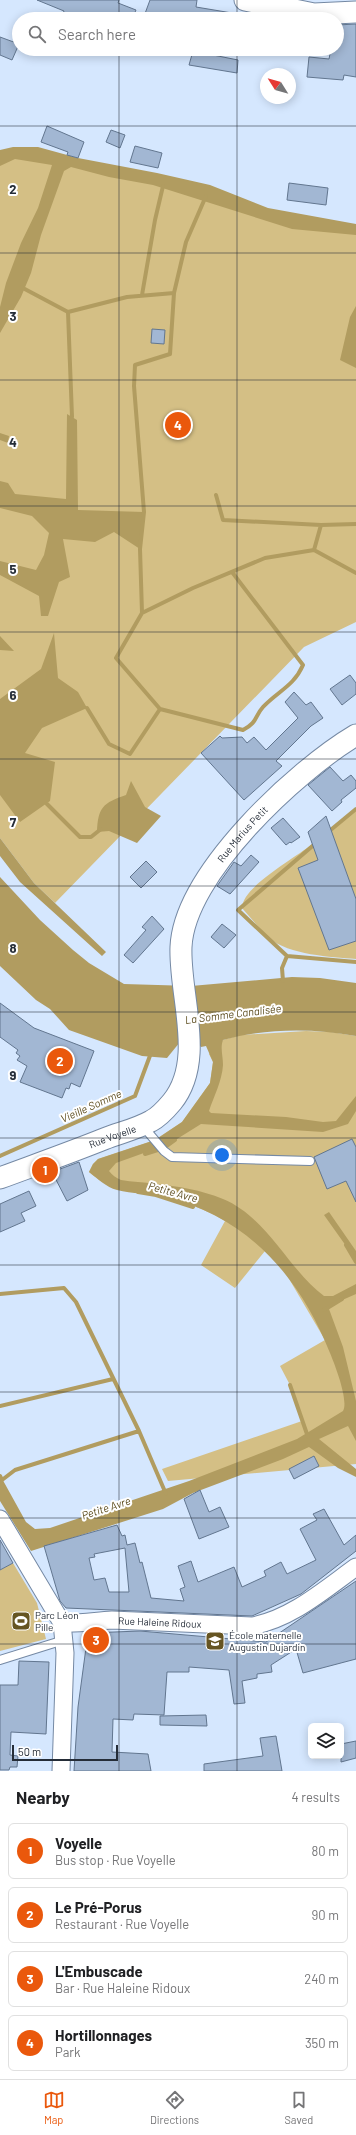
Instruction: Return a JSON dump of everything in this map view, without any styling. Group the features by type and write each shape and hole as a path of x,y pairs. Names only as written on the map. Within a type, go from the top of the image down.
{"street":[{"path":"245,0 304,12"},
{"path":"344,13 356,12"},
{"name":"Rue Marius Petit","path":"190,1057 181,946 188,918 196,900 220,859 251,822 318,761 356,736"},
{"name":"Rue Voyelle","path":"0,1178 147,1130 152,1120 172,1102 184,1084 190,1057"},
{"path":"0,1519 44,1593 63,1632 65,1689 61,1771"},
{"name":"Rue Haleine Ridoux","path":"63,1632 76,1624 90,1621 252,1626 267,1624 297,1608 356,1567"}],"lane":[{"path":"147,1130 164,1151 172,1157 310,1161"},
{"path":"0,1660 63,1632"}],"shaded area":[{"path":"0,153 199,186 274,218 356,228 356,622 304,647 55,903 34,883 0,838"},
{"path":"356,808 356,959 299,952 277,944 269,938 242,908 244,900 260,882 311,845"},
{"path":"306,1031 331,1032 356,1036 356,1464 168,1481 162,1469 302,1421 290,1385 280,1366 325,1340 285,1272 265,1251 235,1288 201,1265 225,1221 187,1203 108,1185 89,1172 93,1164 98,1159 155,1140 182,1122 210,1083 213,1062 209,1054 223,1040 240,1035"},
{"name":"Parc Léon Pille","path":"13,1563 37,1603 46,1639 0,1651 0,1570"}],"water":[{"path":"13,147 38,147 78,158 210,185 268,208 356,224 356,235 292,229 153,185 109,177 71,167 64,171 41,235 31,273 21,297 0,333 0,307 6,283 21,243 38,208 52,165 15,159 0,166 0,150"},
{"path":"356,306 356,368 340,360 350,317"},
{"path":"67,414 77,420 78,510 144,512 140,549 114,532 95,542 63,539 70,577 59,582 48,616 41,616 39,596 0,575 0,561 36,570 44,555 49,533 32,516 0,508 0,481 8,483 15,494 66,499"},
{"path":"0,433 9,436 8,443 0,440"},
{"path":"54,633 58,678 78,692 87,708 42,728 25,753 55,762 50,801 20,822 0,795 0,699 41,669"},
{"path":"0,636 14,651 0,650"},
{"path":"131,781 145,807 161,816 137,843 109,831 97,832 99,817 103,807 126,795"},
{"path":"0,838 34,883 106,952 102,956 20,882 0,856"},
{"name":"La Somme Canalisée","path":"0,877 40,920 73,950 89,963 124,984 191,986 292,977 320,978 356,983 356,1036 340,1033 290,1030 256,1033 223,1040 222,1071 209,1111 211,1113 286,1117 323,1122 336,1121 356,1096 356,1111 348,1124 323,1132 201,1124 169,1144 116,1163 109,1171 121,1180 172,1186 198,1191 223,1199 238,1207 265,1230 299,1272 324,1296 333,1296 356,1284 356,1294 331,1305 329,1309 343,1347 356,1401 356,1441 348,1426 319,1439 356,1469 356,1477 338,1468 309,1447 283,1459 193,1493 163,1509 31,1551 0,1501 0,1475 26,1522 35,1529 50,1528 189,1481 297,1439 343,1411 344,1399 338,1374 330,1353 303,1299 286,1275 267,1254 246,1235 221,1219 195,1206 165,1197 113,1189 89,1172 93,1164 98,1159 155,1140 182,1122 210,1083 213,1062 206,1046 201,1047 196,1041 180,1042 167,1058 142,1056 69,1030 50,1009 36,1000 0,966"},
{"path":"329,1212 356,1251 356,1260 324,1215"}],"building":[{"path":"37,0 119,0 118,3 136,10 135,12 64,11"},
{"path":"150,0 197,0 196,7 226,12 146,12"},
{"path":"356,24 356,77 344,75 343,80 307,77 309,57 329,59 330,56 344,56 344,25"},
{"path":"0,37 12,41 12,56 14,56 12,60 0,55"},
{"path":"192,56 218,56 238,60 237,73 189,65"},
{"path":"47,126 84,142 78,158 67,155 68,152 41,142"},
{"path":"111,130 125,135 120,148 106,142"},
{"path":"135,146 162,153 158,168 130,162"},
{"path":"289,183 328,188 326,205 287,200"},
{"path":"152,329 165,330 164,344 151,343"},
{"path":"350,675 356,683 356,694 342,705 330,689"},
{"path":"294,692 306,705 311,702 323,718 311,726 276,761 282,766 244,800 201,753 220,736 222,738 242,737 247,743 254,737 266,750 298,718 285,702"},
{"path":"330,767 343,781 351,775 356,781 356,788 341,800 342,802 332,811 308,785"},
{"path":"326,816 356,899 356,941 329,950 298,868 318,860 308,832"},
{"path":"283,818 300,837 286,845 271,828"},
{"path":"251,855 259,862 230,894 217,886 234,862 241,866"},
{"path":"146,861 157,872 141,888 130,877"},
{"path":"152,916 164,929 133,963 124,955 146,930 142,927"},
{"path":"222,924 236,935 224,948 211,937"},
{"path":"0,1003 34,1028 94,1051 80,1087 71,1083 69,1089 66,1088 62,1098 20,1082 27,1066 17,1060 20,1056 16,1053 18,1050 0,1037"},
{"path":"352,1139 356,1147 356,1202 346,1181 327,1189 314,1157"},
{"path":"79,1162 88,1190 67,1201 52,1172"},
{"path":"29,1191 36,1206 21,1213 25,1221 0,1232 0,1204"},
{"path":"314,1456 319,1466 294,1479 289,1469"},
{"path":"200,1490 209,1512 220,1507 229,1527 199,1539 184,1499"},
{"path":"324,1509 344,1545 356,1535 356,1551 301,1594 252,1616 66,1608 60,1601 44,1546 117,1525 122,1536 125,1535 127,1545 135,1543 140,1563 142,1562 151,1598 184,1601 180,1589 185,1587 178,1566 191,1561 198,1582 234,1567 242,1587 266,1576 264,1571 281,1562 287,1574 316,1560 300,1529 317,1520 313,1514","holes":["125,1548 129,1592 109,1592 105,1578 94,1580 89,1558 95,1557 94,1554"]},
{"path":"0,1540 13,1563 0,1570"},
{"path":"356,1581 356,1659 303,1673 296,1649 271,1665 272,1672 257,1674 257,1678 242,1681 245,1703 234,1704 229,1670 189,1667 189,1672 167,1672 164,1715 134,1714 133,1720 113,1719 112,1752 148,1754 151,1771 74,1771 78,1707 88,1633 140,1631 266,1642"},
{"path":"19,1661 49,1662 46,1734 11,1732 10,1755 18,1756 17,1767 10,1767 9,1770 0,1770 0,1685 18,1685"},
{"path":"206,1715 207,1726 160,1725 160,1716"},
{"path":"276,1736 282,1771 204,1771 204,1764 263,1756 260,1738"},
{"path":"356,1741 356,1758 341,1762 341,1759 344,1759 344,1743"}],"waterway":[{"path":"142,295 155,220 163,186"},
{"path":"142,613 140,549 144,512 134,386 135,365 170,354 174,293 186,242 206,196"},
{"path":"21,287 68,312 127,297 174,293"},
{"path":"68,312 72,417"},
{"path":"216,495 223,520 321,525"},
{"path":"160,709 116,658 142,613 193,588 265,558 314,550 321,525 356,524"},
{"path":"314,550 356,573"},
{"path":"87,708 109,744 130,754 160,709 243,730 254,722 263,707 295,678 303,665 232,572"},
{"path":"47,804 80,837 91,837 101,829"},
{"path":"327,833 356,809"},
{"path":"283,981 282,968 287,956 238,910 316,843"},
{"path":"287,956 356,962"},
{"name":"Vieille Somme","path":"0,1156 135,1096 151,1053"},
{"name":"Petite Avre","path":"145,1154 164,1148 175,1140"},
{"name":"Petite Avre","path":"138,1192 156,1195 193,1207"},
{"path":"346,1245 356,1262"},
{"path":"0,1294 64,1288 76,1302 139,1431 166,1494"},
{"path":"324,1310 342,1299"},
{"path":"0,1406 113,1379"},
{"path":"290,1385 308,1437"},
{"path":"0,1476 2,1480 15,1470 139,1431"}],"place":[{"name":"Hortillonnages","path":"178,425"},
{"name":"Le Pré-Porus","path":"60,1061"},
{"name":"Voyelle","path":"45,1170"},
{"name":"Parc Léon Pille","path":"21,1621"},
{"name":"L'Embuscade","path":"96,1640"},
{"name":"École maternelle Augustin Dujardin","path":"215,1641"}]}
